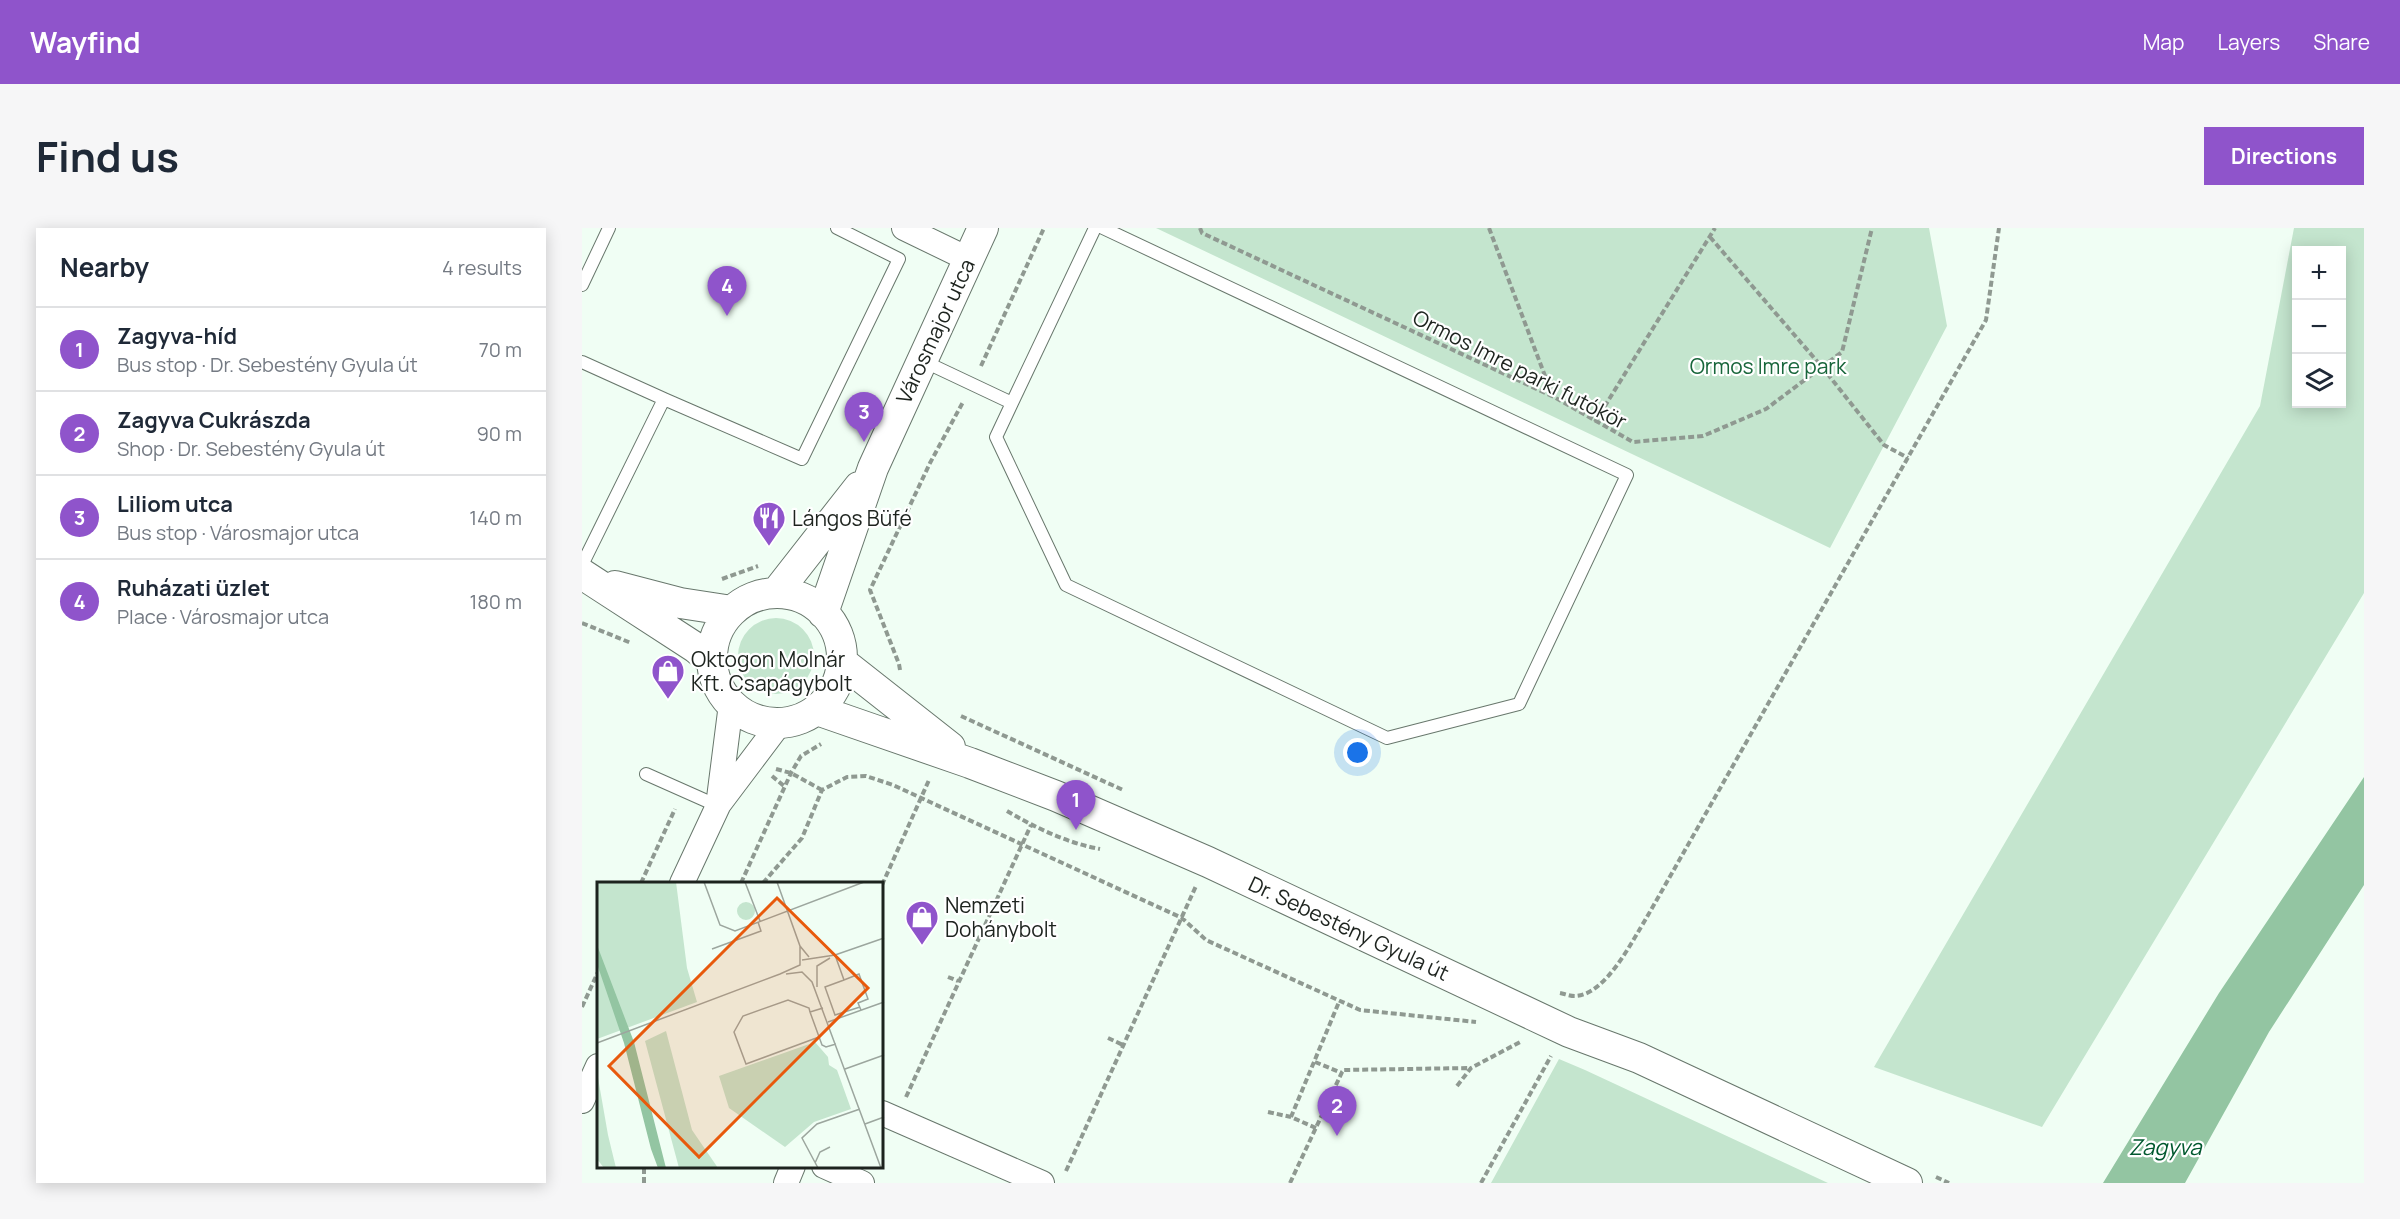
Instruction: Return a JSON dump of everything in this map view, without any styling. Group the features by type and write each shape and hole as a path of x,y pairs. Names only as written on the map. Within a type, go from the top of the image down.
{"street":[{"path":"904,228 968,259"},
{"name":"Városmajor utca","path":"873,468 983,228"},
{"path":"776,593 873,468"},
{"path":"824,613 873,468"},
{"path":"585,573 680,603 732,611"},
{"path":"585,573 712,661"},
{"path":"776,593 801,599 824,613 838,636 842,662 834,689 817,710 799,719 780,723 754,719 731,704 721,691 712,661 714,642 720,626 732,611 752,598 776,593"},
{"path":"842,662 970,763"},
{"path":"718,806 731,704"},
{"name":"Dr. Sebestény Gyula út","path":"817,710 970,763 1056,796 1208,862 1569,1032 1639,1059 1906,1183"},
{"path":"682,882 718,806 780,723"},
{"path":"582,1058 597,1064"},
{"path":"582,1101 597,1066"},
{"path":"889,1116 1004,1176 1042,1183"},
{"path":"786,1183 793,1168"},
{"path":"826,1168 862,1183"}],"lane":[{"path":"582,285 609,228"},
{"path":"582,363 802,459 899,259 837,228"},
{"path":"1095,228 996,437 1066,585 1387,738 1519,704 1627,475 1103,228"},
{"path":"922,360 1012,403"},
{"path":"585,573 664,399"},
{"path":"646,774 718,806"}],"path":[{"path":"900,672 899,663 870,590 930,463 973,384 1044,228"},
{"name":"Ormos Imre parki futókör","path":"1200,228 1203,233 1554,397 1633,442 1702,436 1766,409 1842,352 1872,228"},
{"path":"1489,228 1554,397"},
{"path":"1595,422 1715,228"},
{"path":"1550,988 1574,996 1588,993 1610,975 1647,917 1986,320 1999,228"},
{"path":"1710,237 1822,367 1884,446 1908,458"},
{"path":"715,581 769,562"},
{"path":"582,623 639,646"},
{"path":"958,714 1132,794"},
{"path":"741,882 801,756 819,744 828,743"},
{"path":"753,761 791,773 822,790"},
{"path":"764,882 802,837 822,790 847,777 866,776 893,785 1182,918 1206,940 1339,1002 1360,1010 1479,1022"},
{"path":"883,882 930,779"},
{"path":"889,1116 958,981 1031,825"},
{"path":"1065,1172 1197,885"},
{"path":"582,1007 597,974"},
{"path":"948,977 958,981"},
{"path":"1560,993 1567,1000"},
{"path":"1291,1117 1339,1002"},
{"path":"1457,1086 1471,1068 1527,1038 1518,1035"},
{"path":"1108,1038 1124,1045"},
{"path":"1481,1183 1553,1053"},
{"path":"1315,1062 1342,1073"},
{"path":"1290,1183 1343,1070 1471,1068"},
{"path":"1268,1112 1291,1117 1316,1128"}],"green space":[{"name":"Ormos Imre park","path":"1156,228 1929,228 1947,326 1830,548"},
{"path":"2294,228 2364,228 2364,593 2042,1127 1874,1067 2260,406"},
{"path":"769,618 783,618 797,624 808,635 814,649 811,671 803,683 783,694 769,694 755,688 744,677 738,663 738,649 744,635 755,624"},
{"path":"1559,1059 1585,1070 1828,1183 1491,1183"}],"water":[{"name":"Zagyva","path":"2364,777 2364,885 2269,1032 2185,1183 2103,1183 2219,993"}],"place":[{"name":"Ruházati üzlet","path":"727,316"},
{"name":"Liliom utca","path":"864,442"},
{"name":"Lángos Büfé","path":"769,547"},
{"name":"Oktogon Molnár Kft. Csapágybolt","path":"668,700"},
{"name":"Zagyva-híd","path":"1076,830"},
{"name":"Nemzeti Dohánybolt","path":"922,946"},
{"name":"Zagyva Cukrászda","path":"1337,1136"}]}
